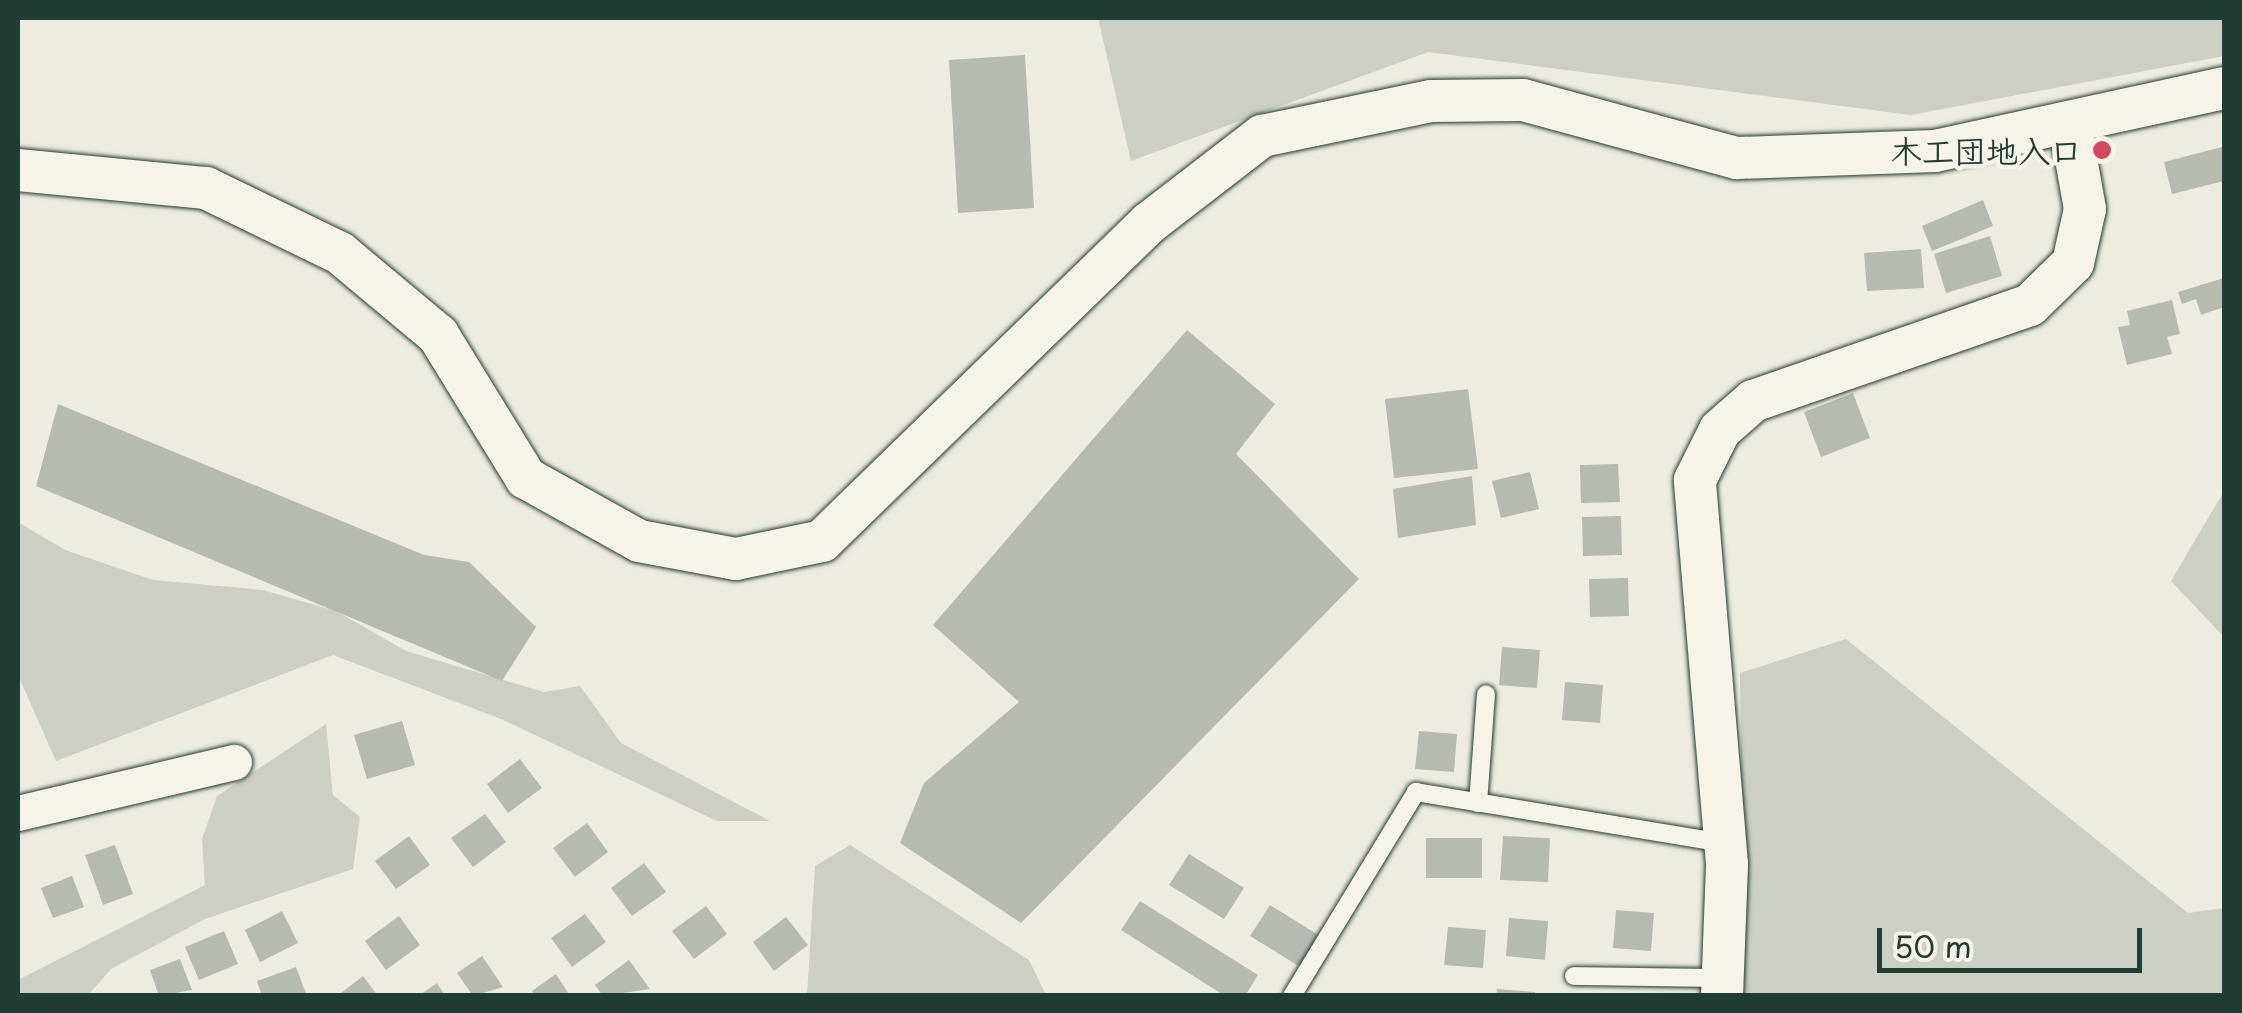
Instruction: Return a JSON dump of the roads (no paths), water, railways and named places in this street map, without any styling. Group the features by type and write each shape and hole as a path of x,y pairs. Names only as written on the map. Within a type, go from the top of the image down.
{"street":[{"path":"18,170 206,188 340,253 438,335 526,478 638,541 736,559 822,541 1149,223 1262,136 1468,100 1523,100 1737,158 1935,150 2070,125 2224,88"},
{"path":"1722,987 1725,843 1695,480 1720,430 1753,401 2030,305 2073,263 2085,208 2070,125"},
{"path":"18,813 234,762"}],"lane":[{"path":"1478,803 1486,694"},
{"path":"1292,996 1416,792 1725,843"},
{"path":"1574,976 1722,987"}],"place":[{"name":"木工団地入口","path":"2102,150"}]}
